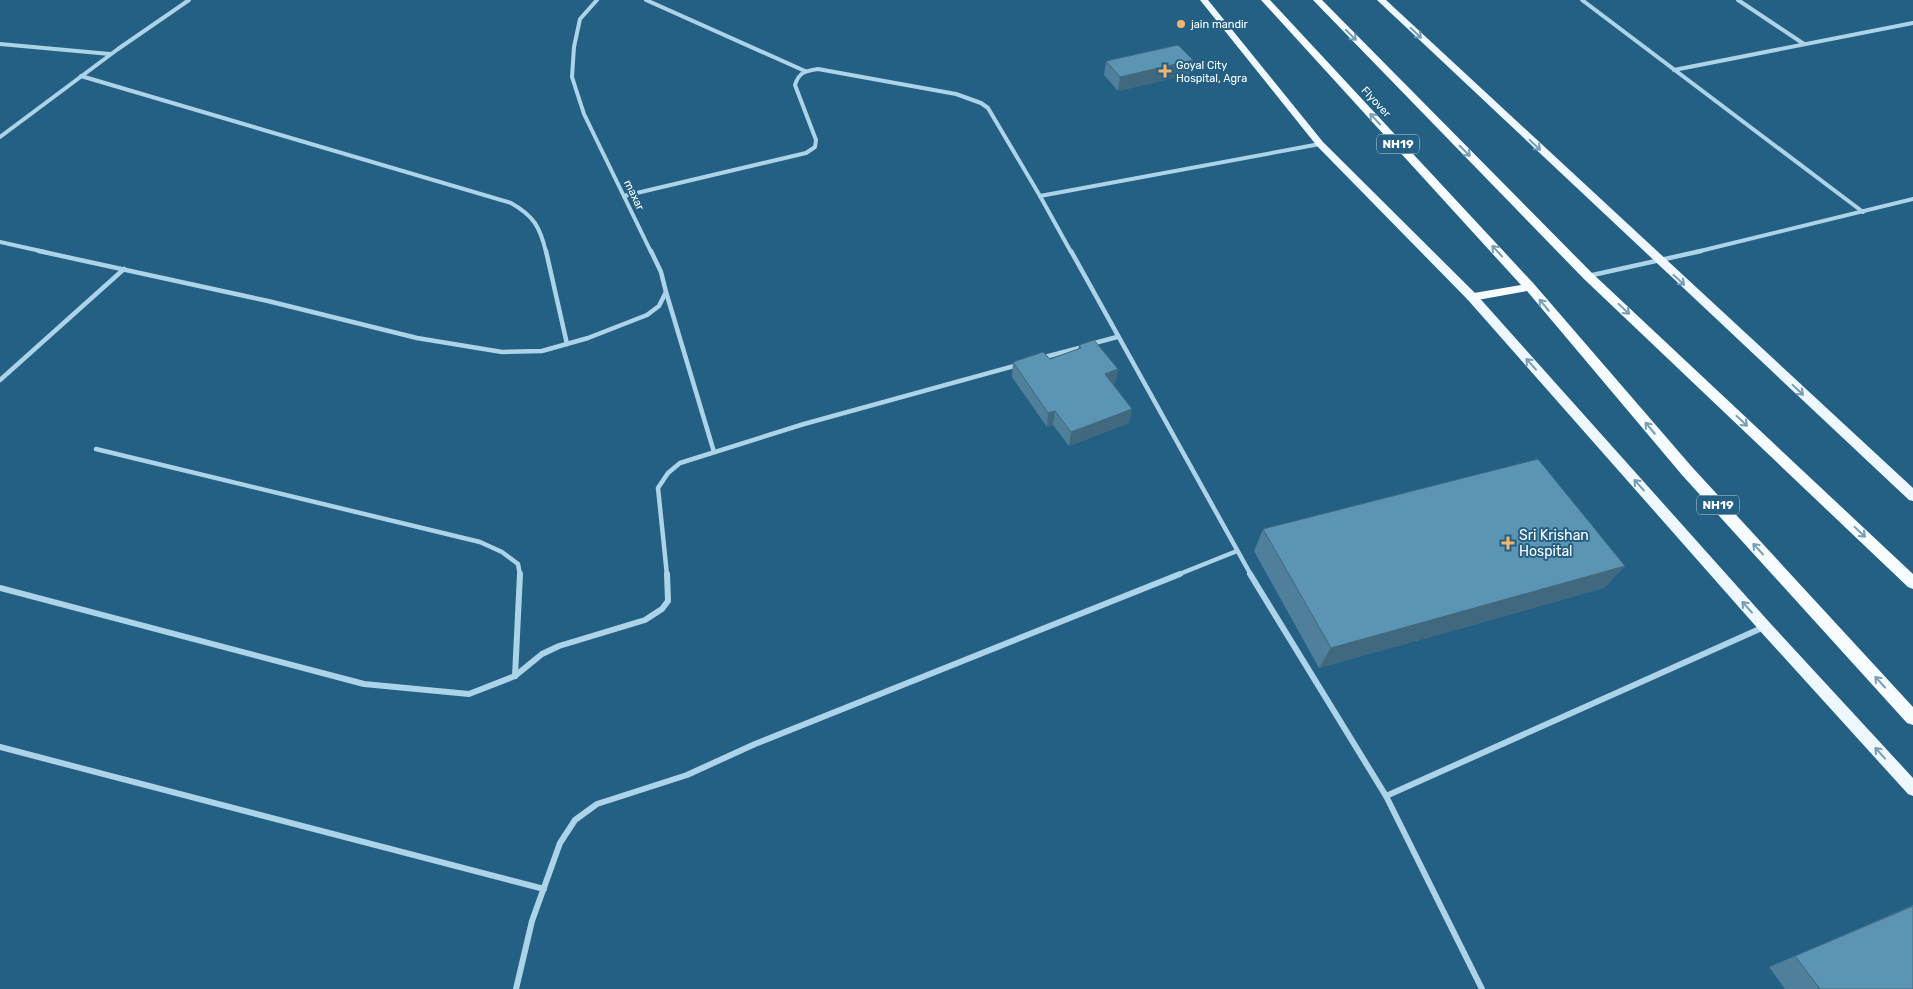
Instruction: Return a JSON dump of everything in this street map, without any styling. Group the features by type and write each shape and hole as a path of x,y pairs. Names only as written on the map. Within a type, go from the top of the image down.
{"highway":[{"name":"Flyover","path":"1265,0 1530,287"},
{"path":"1317,0 1588,276 1913,583"},
{"path":"1472,297 1530,287"},
{"name":"NH19","path":"1530,287 1686,471 1913,718"}],"main road":[{"path":"1204,0 1320,144 1472,297 1765,627 1913,789"},
{"path":"1381,0 1913,496"}],"street":[{"path":"0,137 111,54 189,0"},
{"name":"maxar","path":"597,0 580,20 574,47 572,76 584,114 661,272 714,452"},
{"path":"646,0 805,71"},
{"path":"1582,0 1863,212"},
{"path":"1738,0 1804,44"},
{"path":"1674,70 1913,23"},
{"path":"0,44 111,54"},
{"path":"624,196 806,153 815,147 816,140 795,86 798,76 805,71 818,69 956,94 981,103 988,108 1040,196 1237,551 1386,796 1482,989"},
{"path":"81,76 511,203 527,212 541,231 567,344"},
{"path":"1040,196 1320,144"},
{"path":"1588,276 1659,261 1913,199"},
{"path":"0,242 202,285 451,344 528,352 552,349 647,315 659,306 666,292"},
{"path":"0,380 124,269"},
{"path":"1032,361 1117,337"},
{"path":"0,588 364,684 469,694 515,676 542,654 559,646 645,620 662,609 668,601 670,593 658,488 668,473 680,463 1022,364"},
{"path":"96,449 480,542 502,552 518,564 521,580 515,676"},
{"path":"516,989 532,922 565,836 574,820 597,804 687,775 755,744 1237,551"},
{"path":"1386,796 1765,627"},
{"path":"0,747 544,889"}],"building":[{"path":"1178,45 1193,60 1120,77 1106,61"},
{"path":"1094,340 1118,369 1105,374 1132,409 1071,432 1055,411 1048,413 1013,362 1043,352 1050,359 1081,348 1079,345"},
{"path":"1538,459 1625,566 1331,648 1263,529"},
{"path":"1913,906 1913,989 1820,989 1795,956"}],"place":[{"name":"jain mandir","path":"1181,24"},
{"name":"Goyal City Hospital, Agra","path":"1165,71"},
{"name":"Sri Krishan Hospital","path":"1508,543"}]}
